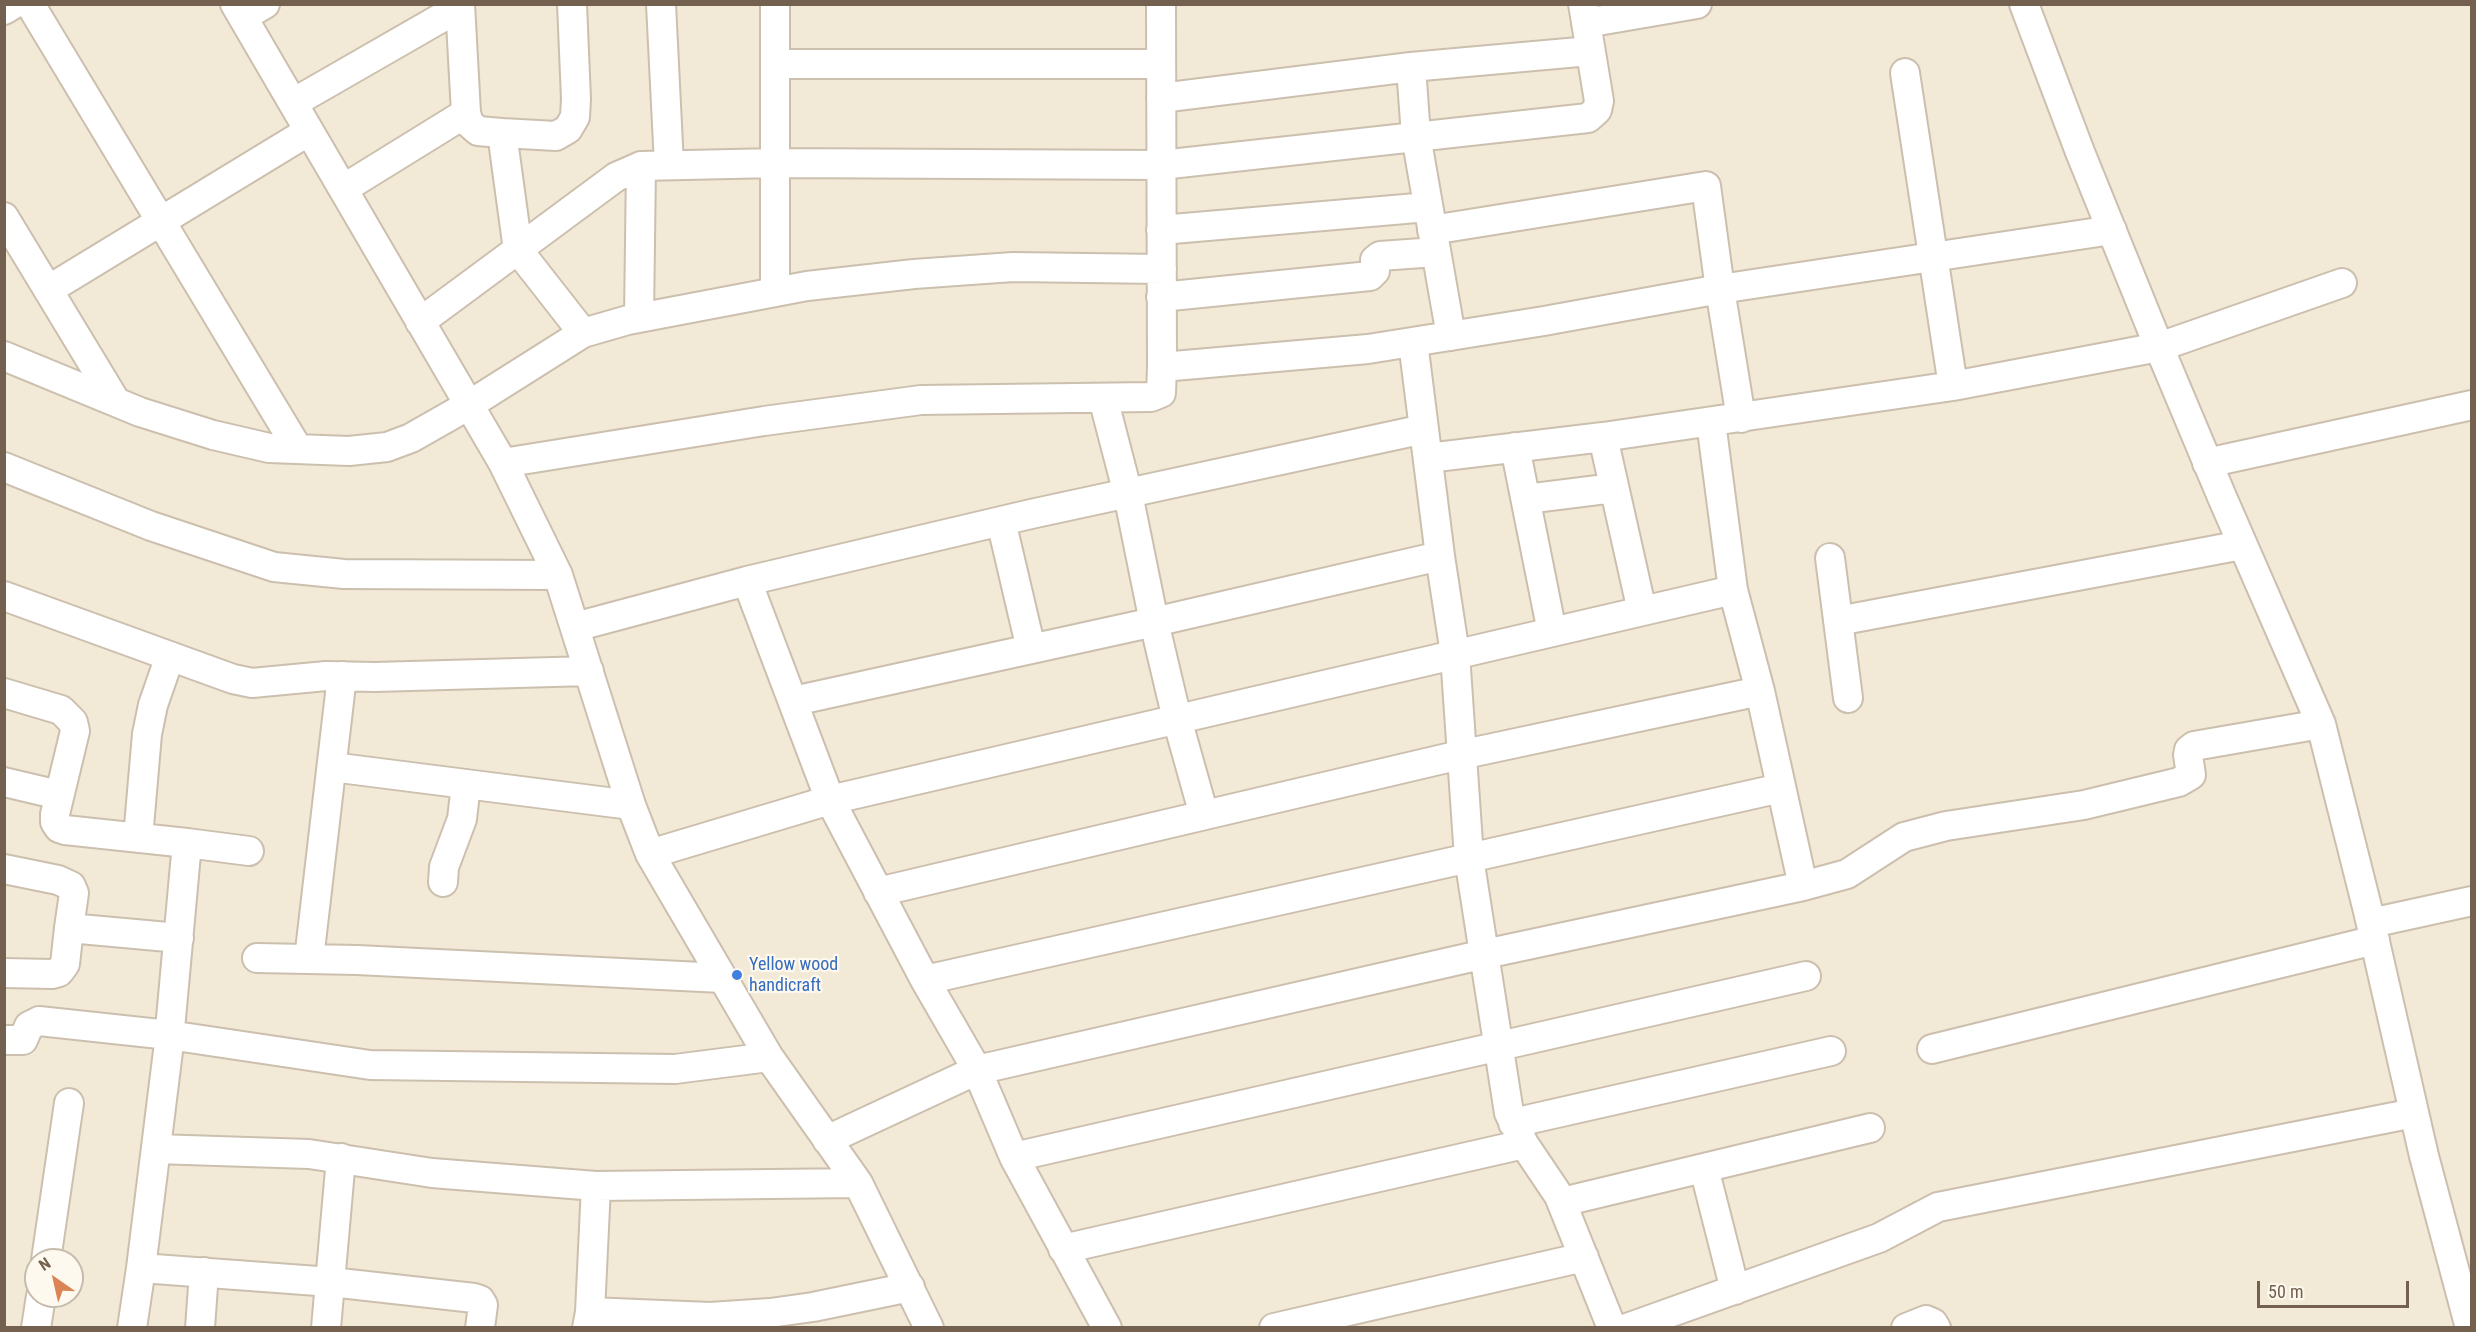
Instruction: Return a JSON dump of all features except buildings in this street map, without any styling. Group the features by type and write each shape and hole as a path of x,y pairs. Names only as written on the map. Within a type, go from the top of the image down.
{"street":[{"path":"4,10 15,4"},
{"path":"30,4 298,449"},
{"path":"293,103 460,6 466,113 472,128 502,133 556,136 568,129 575,117 572,4"},
{"path":"661,4 669,165"},
{"path":"775,292 776,4"},
{"path":"503,463 764,421 921,400 1157,396 1161,393 1162,367 1161,4"},
{"path":"420,322 616,177 641,166 776,163 1161,165 1588,117 1597,110 1599,101 1584,14 1697,4"},
{"path":"2024,4 2159,348 2321,724 2414,1113 2470,1328"},
{"path":"248,9 293,103 503,463 558,575 631,805 650,854 769,1057 858,1183 929,1328"},
{"path":"1161,98 1411,68 1590,51"},
{"path":"776,64 1161,64"},
{"path":"1411,68 1416,136 1451,336"},
{"path":"1905,73 1953,386"},
{"path":"343,189 466,113"},
{"path":"48,290 309,131"},
{"path":"502,133 518,250 584,333"},
{"path":"639,318 641,166"},
{"path":"1161,230 1432,230 1706,186 1741,417"},
{"path":"4,217 116,402"},
{"path":"1161,297 1370,276 1376,271 1375,260 1380,255 1432,230"},
{"path":"1162,367 1368,349 1720,289 2112,230"},
{"path":"4,356 116,402 213,435 269,448 349,452 387,447 411,438 469,405 584,333 639,318 807,286 914,274 1012,267 1162,268"},
{"path":"1428,458 1603,437 1953,386 2159,348 2342,283"},
{"path":"1413,342 1455,654 1460,755 1469,858 1509,1113 1518,1133 1562,1202 1612,1328"},
{"path":"1103,398 1128,494 1154,622 1177,719 1204,815"},
{"path":"2207,463 2472,405"},
{"path":"1711,422 1733,590 1760,692 1803,886"},
{"path":"575,627 747,581 1001,521 1424,429"},
{"path":"1603,437 1642,611"},
{"path":"1515,447 1552,632"},
{"path":"4,466 150,526 274,567 344,574 558,575"},
{"path":"1526,499 1614,488"},
{"path":"1001,521 1031,649"},
{"path":"1838,621 2242,545"},
{"path":"794,701 1440,556"},
{"path":"1830,558 1848,698"},
{"path":"747,581 830,800 977,1070 1014,1157 1107,1328"},
{"path":"650,854 830,800 1733,590"},
{"path":"4,596 232,679 252,683 342,676 589,671"},
{"path":"138,838 147,734 153,705 170,656"},
{"path":"309,959 342,676"},
{"path":"879,892 1460,755 1760,692"},
{"path":"4,693 61,710 73,722 75,731 59,795 55,822 59,828 249,851"},
{"path":"827,1140 977,1070 1485,954 1803,886 1847,874 1904,837 1946,826 2084,805 2179,782 2191,775 2188,755 2189,750 2194,746 2321,724"},
{"path":"332,767 631,805"},
{"path":"4,782 59,795"},
{"path":"442,882 444,867 462,819 466,784"},
{"path":"926,980 1781,788"},
{"path":"132,1328 169,1035 186,843"},
{"path":"4,869 58,880 71,885 74,893 65,964 59,972 52,974 4,973"},
{"path":"1932,1049 2372,932 2472,901"},
{"path":"69,928 179,938"},
{"path":"257,958 722,978"},
{"path":"1014,1157 1806,976"},
{"path":"4,1040 23,1040 29,1026 39,1021 169,1035 370,1065 675,1069 769,1057"},
{"path":"1063,1249 1831,1051"},
{"path":"48,1248 69,1103"},
{"path":"1627,1328 1879,1238 1938,1207 2414,1113"},
{"path":"1562,1202 1870,1128"},
{"path":"156,1149 276,1152 341,1158 432,1173 596,1186 858,1183"},
{"path":"326,1328 341,1158"},
{"path":"1704,1168 1735,1290"},
{"path":"596,1186 589,1320 770,1313 813,1307 910,1287"},
{"path":"1274,1328 1584,1257"},
{"path":"141,1268 331,1282 480,1300 484,1310 480,1328"},
{"path":"200,1328 204,1272"},
{"path":"36,1328 39,1308"},
{"path":"1906,1328 1926,1320 1933,1323 1936,1328"}],"shaded area":[{"path":"5,5 2471,5 2471,1327 5,1328"}],"place":[{"name":"Yellow wood handicraft","path":"737,975"}]}
